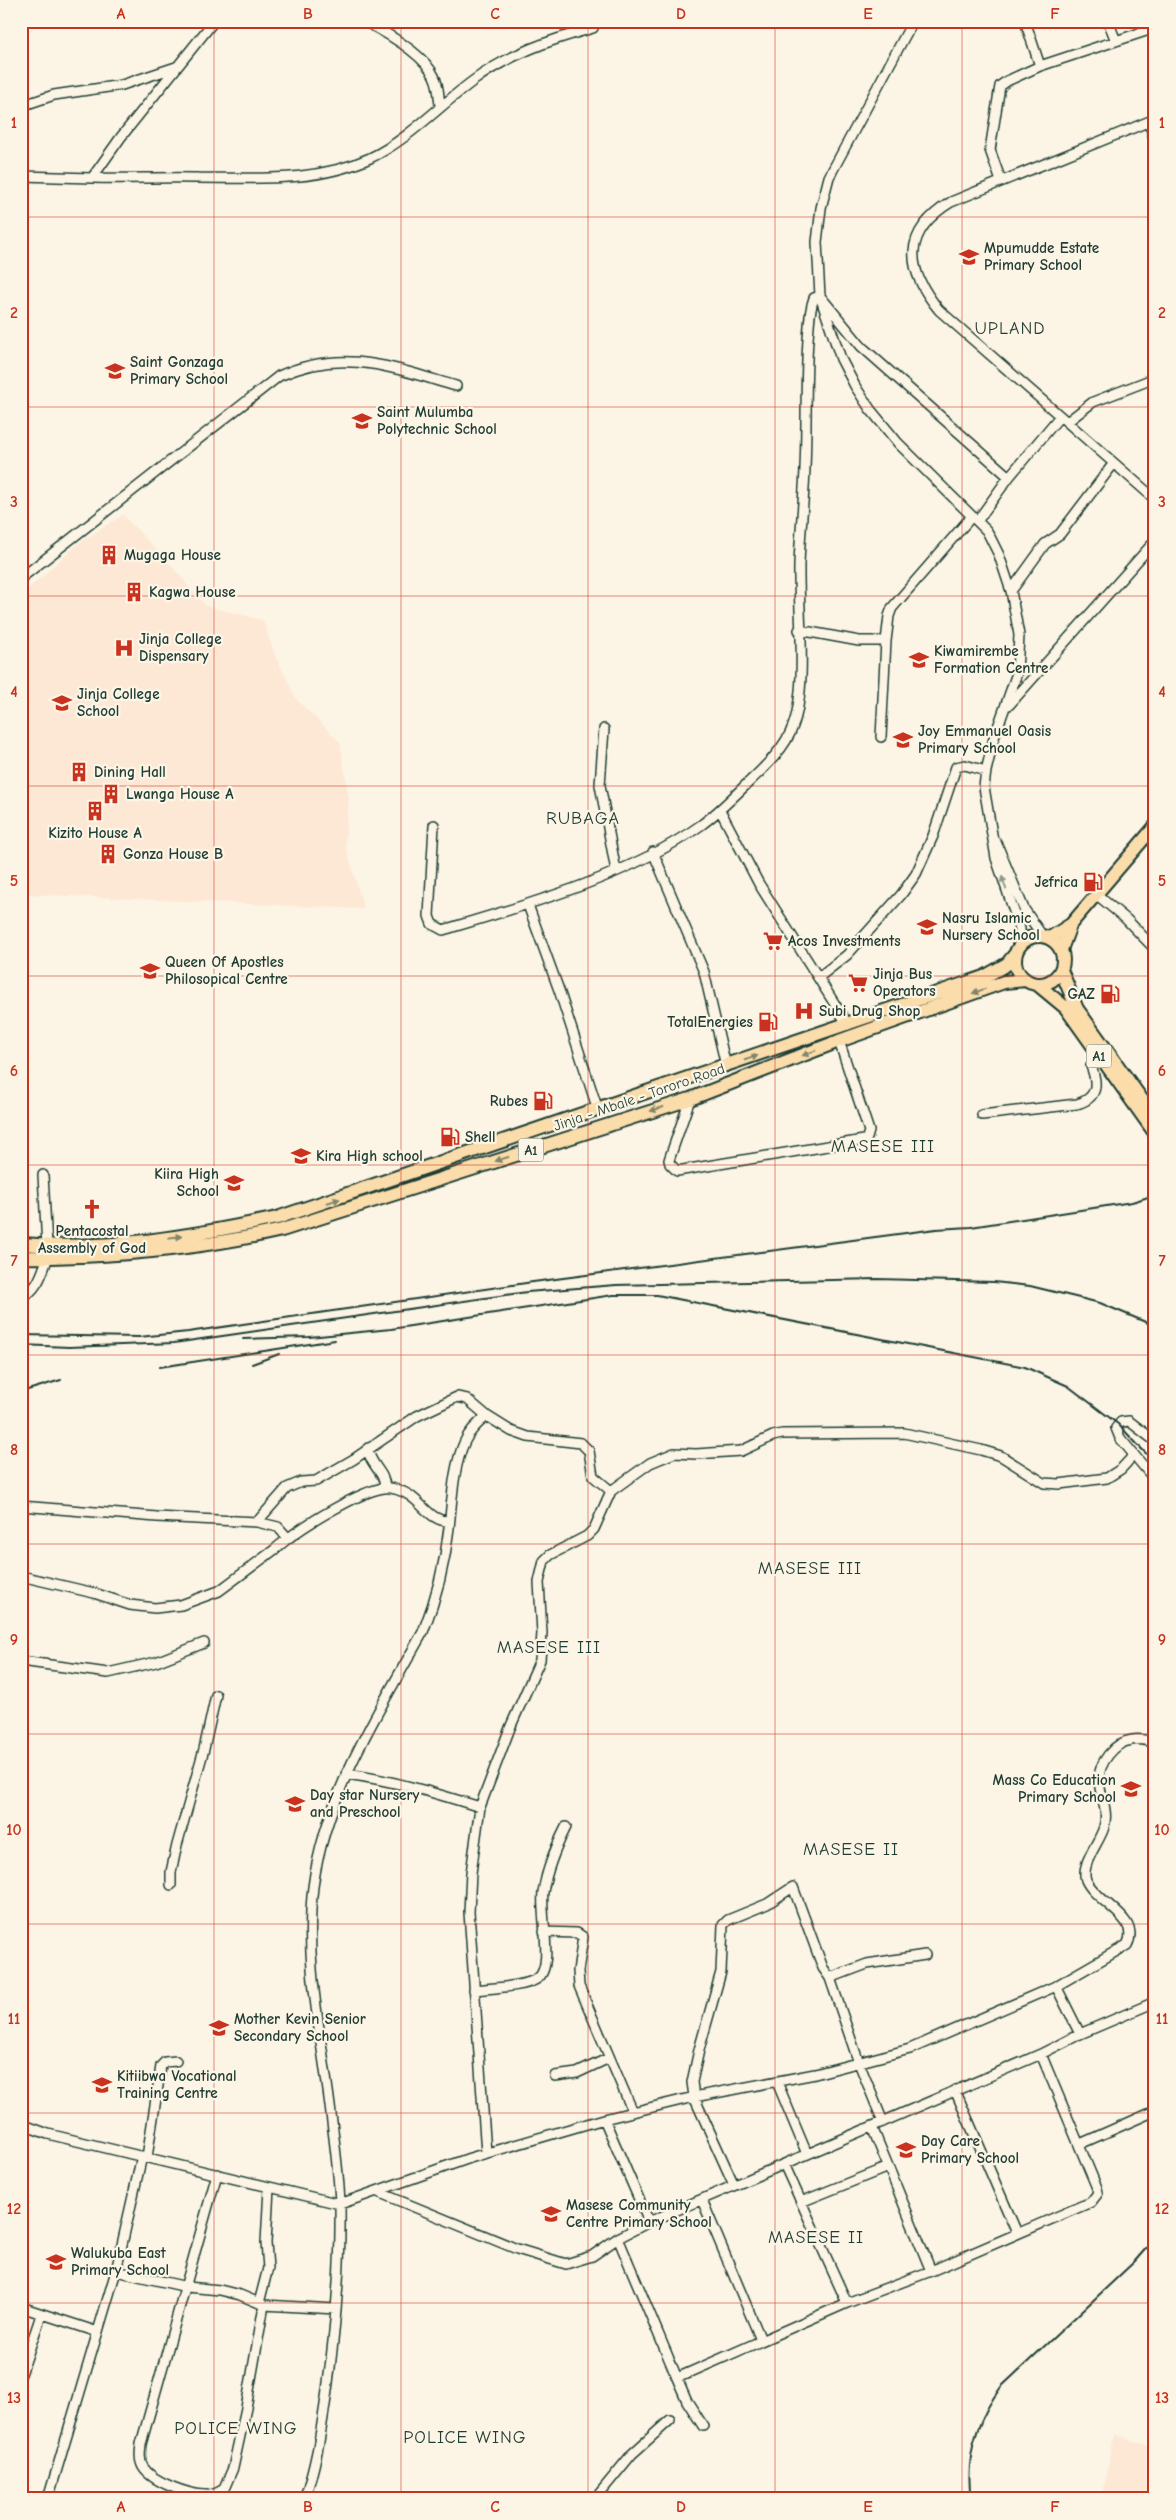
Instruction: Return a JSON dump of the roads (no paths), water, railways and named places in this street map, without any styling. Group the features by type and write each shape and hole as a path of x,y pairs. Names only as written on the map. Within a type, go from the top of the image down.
{"highway":[{"name":"A1","path":"1046,938 1026,940 1018,950 1016,968 1031,982 1066,1008 1155,1133"},
{"path":"1046,938 1061,951"},
{"name":"Jinja - Mbale - Tororo Road","path":"21,1257 116,1243 185,1236 277,1218 984,977 1007,964 1018,950"},
{"name":"A1","path":"1031,982 1047,983 1056,978 1061,970 1063,960 1061,951"},
{"name":"A1","path":"1061,970 1078,1009 1155,1118"},
{"name":"Jinja - Mbale - Tororo Road","path":"21,1244 47,1252 117,1254 234,1241 282,1230 690,1099 1004,982 1031,982"}],"main road":[{"path":"1061,951 1071,924 1152,833"},
{"path":"1046,938 1071,924"}],"street":[{"path":"92,178 121,137 214,21"},
{"path":"364,21 405,46 428,68 436,81 440,107"},
{"path":"913,21 829,177 821,208 817,242 820,296 841,359 870,409 912,458 975,518 993,541 1011,591 1019,635 1017,673 1006,709 994,738 986,771 986,802 996,858 1020,929 1018,950"},
{"path":"1025,21 1040,66"},
{"path":"1108,21 1116,41"},
{"path":"21,176 235,180 322,173 354,165 383,152 474,80 515,55 544,42 593,28"},
{"path":"1001,180 990,150 1000,86 1006,81 1040,66 1155,28"},
{"path":"21,106 54,95 122,85 176,67"},
{"path":"1155,141 1152,120 951,202 932,214 920,230 915,250 915,270 924,290 939,310 1155,499"},
{"path":"820,296 861,346 1010,477"},
{"path":"434,825 429,916 436,928 443,930 528,905 616,871 653,852 700,826 720,810 760,772 785,742 793,728 800,692 799,564 805,467 806,373 812,304 814,298 820,296"},
{"path":"21,578 279,376 292,370 326,361 347,360 393,367 456,386"},
{"path":"881,736 888,616 892,608 1064,419 1098,400 1152,382"},
{"path":"1011,591 1045,544 1060,534 1114,463"},
{"path":"1006,709 1155,541"},
{"path":"799,630 859,641 886,641"},
{"path":"604,729 600,785 616,871"},
{"path":"819,977 847,956 891,907 916,874 933,836 956,767 965,765 986,771"},
{"path":"720,810 759,884 848,1024"},
{"path":"992,833 1024,909 1046,938"},
{"path":"653,852 704,972 726,1066"},
{"path":"1096,894 1126,919 1155,949"},
{"path":"528,905 560,993 598,1110"},
{"path":"690,1099 671,1155 670,1164 677,1171 867,1138 869,1131 839,1042"},
{"path":"982,1115 1077,1104 1088,1101 1096,1083 1091,1066 1099,1056"},
{"path":"21,1298 28,1295 38,1284 47,1252 43,1175"},
{"path":"258,1522 287,1488 301,1482 316,1481 417,1416 443,1404 453,1397 467,1399 487,1416 511,1431 528,1437 581,1443 588,1451 593,1476 611,1491"},
{"path":"320,2499 304,2497 323,2413 336,2309 340,2204 325,2062 311,1970 311,1903 319,1855 346,1774 423,1632 440,1583 458,1463 464,1443 471,1430 487,1416"},
{"path":"1155,1441 1132,1422 1120,1422 1116,1431 1155,1480"},
{"path":"486,2153 469,1912 471,1873 480,1807 510,1728 540,1660 542,1633 539,1582 544,1561 550,1555 588,1536 594,1529 611,1491 650,1463 674,1453 696,1454 741,1451 772,1436 797,1432 904,1433 994,1454 1044,1483 1059,1484 1107,1478 1121,1469 1134,1456"},
{"path":"368,1448 370,1460 384,1476 385,1488"},
{"path":"21,1576 94,1593 130,1605 155,1608 182,1605 219,1591 298,1530 356,1499 385,1488 401,1490 420,1503 435,1518 440,1521 449,1521"},
{"path":"21,1506 166,1518 258,1522 278,1528 298,1530"},
{"path":"278,1528 286,1534 286,1540"},
{"path":"21,1661 108,1673 156,1662 204,1643"},
{"path":"171,1885 171,1872 177,1845 204,1749 216,1695"},
{"path":"21,2124 48,2134 340,2204 486,2153 604,2119 694,2097 776,2082 910,2049 1056,1986 1127,1946 1132,1937 1131,1929 1124,1920 1102,1901 1086,1880 1085,1871 1105,1826 1104,1800 1099,1784 1099,1773 1104,1762 1111,1751 1130,1740 1155,1742"},
{"path":"346,1774 376,1778 480,1807"},
{"path":"474,1990 537,1980 547,1965 542,1912 545,1882 552,1855 566,1827"},
{"path":"734,2186 694,2097 695,2067 721,1972 723,1925 728,1920 767,1904 793,1886 823,1968 830,1978 859,2063 883,2122"},
{"path":"544,1932 577,1933 583,1937 578,1971 579,1986 633,2112"},
{"path":"830,1978 867,1964 924,1955"},
{"path":"1056,1986 1080,2034"},
{"path":"378,2192 517,2249 559,2264 581,2262 618,2238 649,2222 1041,2054 1080,2034 1155,2002"},
{"path":"677,2378 847,2303 931,2271 1091,2202 1095,2198 1097,2188 1041,2054"},
{"path":"555,2076 576,2073 609,2058"},
{"path":"48,2499 116,2271 144,2156 160,2066 165,2062 176,2061"},
{"path":"776,2082 806,2154"},
{"path":"955,2090 1017,2233"},
{"path":"1080,2144 1155,2110"},
{"path":"604,2119 649,2222"},
{"path":"872,2127 931,2271"},
{"path":"784,2164 847,2303"},
{"path":"801,2202 888,2167"},
{"path":"217,2174 164,2362 140,2456 147,2472 180,2495 207,2496 218,2493 224,2489 229,2480 246,2408 268,2268 266,2243 270,2188"},
{"path":"702,2200 761,2340"},
{"path":"618,2238 687,2401 703,2426"},
{"path":"116,2271 186,2287 220,2290 261,2304 336,2309"},
{"path":"21,2307 98,2332"},
{"path":"21,2374 42,2315"},
{"path":"594,2499 632,2454 670,2420"},
{"path":"21,2497 25,2499"}],"railway":[{"path":"21,1335 139,1337 188,1332 533,1282 936,1229 971,1227 1132,1202 1155,1195"},
{"path":"21,1345 69,1347 174,1343 527,1292 616,1285 877,1279 994,1282 1030,1286 1100,1303 1155,1326"},
{"path":"243,1339 309,1337 391,1329 613,1295 657,1295 1025,1367 1068,1386 1118,1424 1155,1463"},
{"path":"160,1367 335,1340"},
{"path":"252,1364 279,1354"},
{"path":"21,1392 61,1380"},
{"path":"971,2499 970,2469 974,2440 985,2413 1001,2387 1135,2261 1155,2238"}],"place":[{"name":"Mpumudde Estate Primary School","path":"969,257"},
{"name":"Saint Gonzaga Primary School","path":"115,371"},
{"name":"Saint Mulumba Polytechnic School","path":"362,421"},
{"name":"Mugaga House","path":"109,555"},
{"name":"Kagwa House","path":"134,592"},
{"name":"Jinja College Dispensary","path":"124,648"},
{"name":"Kiwamirembe Formation Centre","path":"919,660"},
{"name":"Jinja College School","path":"62,703"},
{"name":"Joy Emmanuel Oasis Primary School","path":"903,740"},
{"name":"Dining Hall","path":"79,772"},
{"name":"Lwanga House A","path":"111,794"},
{"name":"Kizito House A","path":"95,811"},
{"name":"Gonza House B","path":"108,854"},
{"name":"Jefrica","path":"1093,882"},
{"name":"Nasru Islamic Nursery School","path":"927,927"},
{"name":"Acos Investments","path":"773,941"},
{"name":"Queen Of Apostles Philosopical Centre","path":"150,971"},
{"name":"Jinja Bus Operators","path":"858,983"},
{"name":"GAZ","path":"1110,994"},
{"name":"Subi Drug Shop","path":"804,1011"},
{"name":"TotalEnergies","path":"768,1022"},
{"name":"Rubes","path":"543,1101"},
{"name":"Shell","path":"450,1137"},
{"name":"Kira High school","path":"301,1156"},
{"name":"Kiira High School","path":"234,1183"},
{"name":"Pentacostal Assembly of God","path":"92,1209"},
{"name":"Mass Co Education Primary School","path":"1131,1789"},
{"name":"Day star Nursery and Preschool","path":"295,1804"},
{"name":"Mother Kevin Senior Secondary School","path":"219,2028"},
{"name":"Kitiibwa Vocational Training Centre","path":"102,2085"},
{"name":"Day Care Primary School","path":"906,2150"},
{"name":"Masese Community Centre Primary School","path":"551,2214"},
{"name":"Walukuba East Primary School","path":"56,2262"}],"district":[{"name":"UPLAND","path":"1010,328"},
{"name":"RUBAGA","path":"583,818"},
{"name":"MASESE III","path":"883,1146"},
{"name":"MASESE III","path":"810,1568"},
{"name":"MASESE III","path":"549,1647"},
{"name":"MASESE II","path":"851,1849"},
{"name":"MASESE II","path":"816,2237"},
{"name":"POLICE WING","path":"236,2428"},
{"name":"POLICE WING","path":"465,2437"}]}
